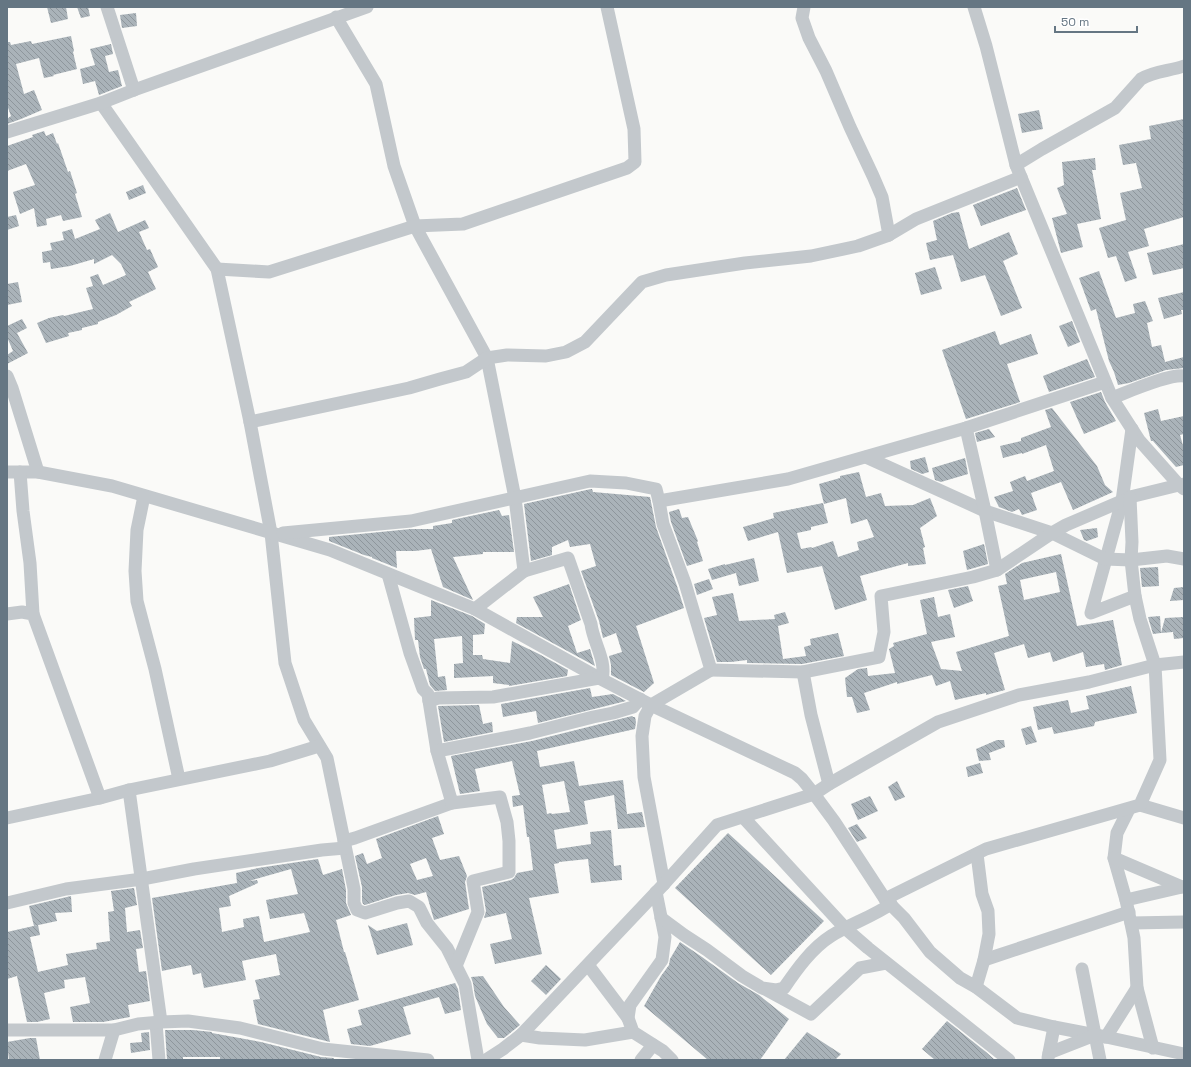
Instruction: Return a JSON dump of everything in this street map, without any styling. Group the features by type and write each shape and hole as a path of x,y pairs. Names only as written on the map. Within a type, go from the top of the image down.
{"street":[{"path":"107,7 134,90"},
{"path":"7,132 101,103 367,7"},
{"path":"217,269 269,272 415,226 463,224 627,168 635,162 634,129 606,7"},
{"path":"804,7 802,18 810,38 882,197 889,234"},
{"path":"974,7 986,46 1019,171 1105,382 1112,398 1139,440 1182,486"},
{"path":"336,17 376,84 394,166 415,226 487,358 515,498 524,571"},
{"path":"250,422 434,381 466,372 487,358 507,354 546,356 566,352 585,342 642,282 666,275 745,263 811,256 858,246 889,234 916,219 1019,171 1042,149 1115,108 1141,79 1184,66"},
{"path":"101,103 217,269 250,422 271,533 285,663 304,720 327,758 354,889 354,903 357,910 365,913 397,903 409,901 419,907 427,923 447,948 465,984 478,1060"},
{"path":"7,376 38,472"},
{"path":"1112,398 1155,382 1176,376 1184,376"},
{"path":"659,501 788,479 966,428 1105,382"},
{"path":"966,428 997,570"},
{"path":"1132,429 1126,499 1132,542 1131,560 1135,596 1140,619 1155,665 1160,760 1135,807 1117,833 1114,858 1134,938 1136,988 1153,1048"},
{"path":"866,457 985,511 1052,533 1106,559 1131,560 1167,556 1184,559"},
{"path":"7,472 38,472 112,486 330,550 475,609 600,679 795,773 802,779 834,820 888,902 904,918 930,952 960,978 976,987 1017,1018 1153,1048 1166,1056 1184,1054"},
{"path":"20,472 23,511 30,563 33,614 100,798"},
{"path":"271,533 290,533 411,520 590,481 626,484 656,489 663,524 685,583 711,670"},
{"path":"437,751 530,733 613,713 646,702 711,670 803,672 879,657 884,632 881,596 997,570 1066,525 1126,499 1182,486"},
{"path":"144,496 138,530 135,571 138,602 155,669 179,779"},
{"path":"1126,499 1106,559 1091,613 1135,596"},
{"path":"429,701 438,698 493,697 600,679 604,674 603,666 592,634 591,624 568,558 524,571 475,609"},
{"path":"388,574 410,653 423,689 428,694 437,751 452,803"},
{"path":"7,614 22,612 33,614"},
{"path":"486,1060 521,1035 660,888 717,825 814,794 828,784 938,722 1019,695 1089,682 1155,665 1184,662"},
{"path":"803,672 812,720 828,784"},
{"path":"628,1018 630,1005 662,960 665,938 661,918 660,888 644,777 642,736 646,702"},
{"path":"7,818 270,760 319,746"},
{"path":"129,790 142,879 159,1022 159,1060"},
{"path":"7,903 66,889 142,879 194,869 314,851 345,844 356,838 452,803 500,797 507,822 509,841 509,872 473,882 478,912 456,966"},
{"path":"762,988 776,990 784,988 795,971 815,948 831,936 879,912 888,902 986,849 1135,807 1184,818"},
{"path":"743,817 846,929 886,963 1009,1060"},
{"path":"976,987 984,960 989,934 988,911 982,894 977,854"},
{"path":"984,960 1128,912 1182,887 1114,858"},
{"path":"1128,912 1184,922"},
{"path":"661,918 708,950 742,976 811,1014 860,968 886,963"},
{"path":"588,965 628,1018 633,1032 663,1052 672,1060"},
{"path":"1082,969 1100,1036 1100,1060"},
{"path":"1048,1056 1100,1036 1136,988"},
{"path":"7,1030 114,1030 138,1024 188,1021 240,1028 323,1050 363,1057 428,1060"},
{"path":"1048,1056 1054,1027"},
{"path":"105,1060 114,1030"},
{"path":"521,1035 540,1038 585,1040 633,1032"},
{"path":"641,1060 653,1045"}],"building":[{"path":"47,7 66,7 68,19 51,23"},
{"path":"77,7 88,7 90,16 81,18"},
{"path":"136,13 137,26 122,28 120,15"},
{"path":"71,36 77,69 44,78 39,58 16,64 24,94 34,90 42,110 7,124 7,119 11,116 7,105 7,42 10,42 11,45 31,41 32,44"},
{"path":"111,44 113,54 105,56 109,72 118,70 122,86 99,95 95,81 83,84 80,69 95,65 90,49"},
{"path":"1039,110 1043,129 1022,133 1018,114"},
{"path":"1184,119 1184,217 1144,229 1149,246 1128,252 1137,278 1125,282 1116,256 1108,258 1099,228 1126,220 1120,193 1142,188 1136,163 1123,165 1119,145 1151,139 1149,126"},
{"path":"44,131 46,136 53,133 57,144 58,143 68,172 70,171 77,193 75,194 82,217 63,221 61,215 46,219 47,225 37,227 34,208 20,214 13,192 35,185 26,164 7,171 7,146 33,137 32,135"},
{"path":"1095,158 1096,170 1092,170 1101,219 1077,224 1083,247 1061,253 1052,218 1067,214 1057,188 1064,185 1062,162"},
{"path":"143,185 146,193 129,200 126,192"},
{"path":"1017,188 1026,210 981,226 973,205"},
{"path":"959,212 969,249 1009,232 1018,254 1003,261 1022,308 1001,316 985,275 961,282 953,255 930,260 926,243 937,240 933,221 952,213"},
{"path":"110,213 118,232 145,220 149,228 139,232 147,250 150,249 158,267 148,272 156,289 129,302 132,306 116,315 98,322 98,324 68,333 69,336 46,343 37,323 49,318 93,309 86,288 93,286 90,277 98,274 103,285 126,275 121,264 112,255 94,264 94,259 70,266 51,269 50,262 43,263 42,252 52,250 50,243 64,240 62,232 72,229 75,239 100,229 95,220"},
{"path":"16,215 19,226 7,230 7,217"},
{"path":"1184,244 1184,268 1153,275 1147,253"},
{"path":"935,267 942,289 921,295 915,273"},
{"path":"1099,271 1116,318 1135,313 1133,304 1145,301 1153,321 1147,323 1152,347 1161,345 1165,362 1184,357 1184,368 1166,370 1129,383 1118,385 1109,361 1096,309 1091,311 1079,278"},
{"path":"18,282 22,302 7,305 7,284"},
{"path":"1184,292 1184,310 1181,310 1182,314 1164,319 1158,298"},
{"path":"22,319 27,328 17,333 28,353 7,364 7,355 13,351 7,337 7,326"},
{"path":"1072,321 1080,342 1068,347 1059,326"},
{"path":"995,331 1000,345 1031,334 1038,354 1007,364 1020,402 966,419 942,350"},
{"path":"1087,359 1095,377 1049,392 1043,376"},
{"path":"1101,392 1116,421 1084,434 1070,402"},
{"path":"1052,408 1097,466 1105,485 1113,492 1073,510 1061,482 1031,493 1037,510 1022,515 1019,509 1012,512 999,507 994,497 1013,491 1010,482 1025,476 1027,481 1054,471 1046,445 1022,454 1003,458 1000,446 1021,441 1021,438 1051,427 1045,410"},
{"path":"1158,409 1161,421 1184,416 1184,434 1180,435 1184,449 1184,465 1176,467 1153,441 1151,441 1144,413"},
{"path":"989,429 995,437 977,442 975,433"},
{"path":"925,457 929,472 922,474 911,469 910,461"},
{"path":"965,458 968,474 941,482 935,480 932,468"},
{"path":"859,472 866,497 881,493 885,506 913,505 930,498 937,516 920,528 925,547 923,548 926,564 908,566 908,563 860,576 867,600 835,610 822,566 787,573 778,532 748,541 743,527 774,518 773,513 823,503 828,523 811,527 811,530 797,533 801,549 812,548 833,541 838,557 859,550 857,542 874,537 867,519 851,524 846,498 824,504 819,484 840,478 840,476"},
{"path":"592,489 593,492 650,497 656,527 684,608 636,626 654,683 644,692 611,675 609,656 622,652 616,633 603,638 599,621 581,571 596,566 590,544 570,547 568,540 552,547 552,555 531,561 524,504"},
{"path":"679,509 682,518 688,517 698,541 697,542 703,561 687,566 671,522 669,512"},
{"path":"499,510 502,516 509,515 514,552 483,552 483,554 453,557 473,600 443,587 431,549 396,551 397,568 329,541 329,537 411,529 433,529 433,526 452,523 452,520"},
{"path":"1097,528 1098,537 1087,541 1084,540 1080,530"},
{"path":"984,544 988,564 967,570 963,551"},
{"path":"1061,554 1077,626 1113,620 1122,665 1105,670 1104,664 1086,667 1083,652 1053,662 1050,652 1028,658 1024,644 994,653 1005,690 955,700 950,681 936,686 932,675 897,684 897,682 864,693 870,710 857,713 852,697 847,697 845,678 858,669 867,668 868,676 895,673 889,649 894,646 893,643 927,634 920,600 934,597 938,617 950,614 955,637 931,642 941,669 962,671 956,652 1009,636 998,586 1007,584 1005,574 1022,563","holes":["1056,572 1060,592 1024,600 1020,580"]},
{"path":"754,558 759,581 739,586 736,573 712,580 708,569"},
{"path":"1158,567 1159,586 1142,587 1140,568"},
{"path":"709,579 713,589 697,595 694,584"},
{"path":"569,584 581,620 568,626 577,653 590,649 595,666 516,623 517,617 543,617 533,597"},
{"path":"968,586 973,601 954,608 948,590"},
{"path":"1184,587 1184,600 1170,601 1174,588"},
{"path":"733,593 739,621 775,619 774,615 785,612 789,623 778,626 783,659 806,656 804,647 811,645 810,639 838,633 844,656 802,664 747,663 747,660 717,662 704,618 717,615 712,597"},
{"path":"431,600 472,616 485,624 484,634 473,635 473,655 482,655 483,659 510,663 512,641 568,670 567,676 509,686 493,683 493,676 454,678 454,664 463,663 462,636 434,639 438,677 445,676 447,690 435,691 430,685 426,669 424,669 420,657 418,640 415,640 414,618 431,616"},
{"path":"1160,616 1161,633 1153,634 1148,617"},
{"path":"1184,617 1184,638 1174,639 1173,632 1161,633 1165,618"},
{"path":"1131,686 1137,713 1095,722 1094,726 1054,734 1052,727 1038,730 1033,707 1068,700 1071,713 1089,709 1086,696"},
{"path":"590,688 592,697 613,694 626,701 538,723 536,711 503,717 501,704"},
{"path":"479,705 483,724 492,722 493,732 444,742 438,706"},
{"path":"632,716 635,717 635,729 537,751 540,767 574,761 579,786 623,780 627,814 642,812 645,827 618,829 614,795 584,801 588,824 554,830 557,849 591,844 590,832 611,830 614,866 621,865 622,880 591,883 588,859 559,862 554,864 559,893 529,898 542,954 495,964 490,944 512,939 506,913 484,918 486,911 482,887 511,880 517,873 533,870 523,805 513,807 512,796 520,795 512,761 475,769 480,791 460,794 451,756 532,741","holes":["564,781 570,812 547,814 542,785"]},
{"path":"1031,726 1037,742 1026,745 1021,729"},
{"path":"997,740 1004,740 1005,747 989,753 991,760 979,761 976,749"},
{"path":"980,763 983,773 968,777 966,767"},
{"path":"897,781 905,797 895,801 888,787"},
{"path":"870,796 878,811 858,820 851,804"},
{"path":"438,816 444,834 432,838 440,860 459,856 467,876 465,882 469,909 434,920 426,892 415,895 408,893 396,895 365,905 363,904 362,887 355,856 363,853 367,864 382,858 376,839","holes":["426,858 433,876 417,880 410,864"]},
{"path":"857,824 867,838 857,842 848,828"},
{"path":"728,833 824,921 771,975 675,888"},
{"path":"318,859 323,875 342,869 346,890 346,903 351,915 336,920 359,1000 323,1010 330,1042 258,1024 253,1000 260,999 255,980 280,975 276,954 242,961 246,980 204,988 201,973 193,975 191,965 162,971 152,898 237,883 236,873 258,868","holes":["291,869 298,894 266,900 270,919 304,913 310,932 264,942 259,916 243,919 244,927 222,932 219,908 231,906 229,896 258,883 257,880 249,881"]},
{"path":"134,888 137,905 125,908 127,932 140,930 143,948 136,949 139,972 146,971 150,1001 128,1005 130,1017 103,1022 73,1022 70,1007 90,1003 85,977 64,980 65,988 44,993 50,1019 37,1022 27,1022 17,976 7,979 7,932 38,925 40,935 30,937 38,972 68,965 66,954 97,949 96,943 110,941 108,912 114,911 111,891"},
{"path":"71,896 72,912 55,913 57,921 34,926 29,906"},
{"path":"407,923 413,945 377,955 368,925 377,931"},
{"path":"680,942 738,983 759,995 789,1019 760,1060 708,1060 644,1006 669,965 670,959"},
{"path":"546,965 561,979 546,995 531,981"},
{"path":"483,976 504,1007 520,1025 504,1038 498,1038 487,1024 475,996 471,977"},
{"path":"455,983 458,989 461,1010 445,1014 439,997 403,1007 411,1034 370,1046 351,1044 347,1029 362,1025 358,1010"},
{"path":"947,1021 995,1060 935,1060 922,1049"},
{"path":"165,1030 212,1032 261,1042 321,1057 334,1058 334,1060 220,1060 220,1057 183,1057 183,1060 167,1060"},
{"path":"149,1032 150,1050 131,1053 130,1043 142,1042 141,1033"},
{"path":"807,1032 841,1054 835,1060 784,1060"},
{"path":"36,1038 40,1060 9,1060 7,1042"}]}
